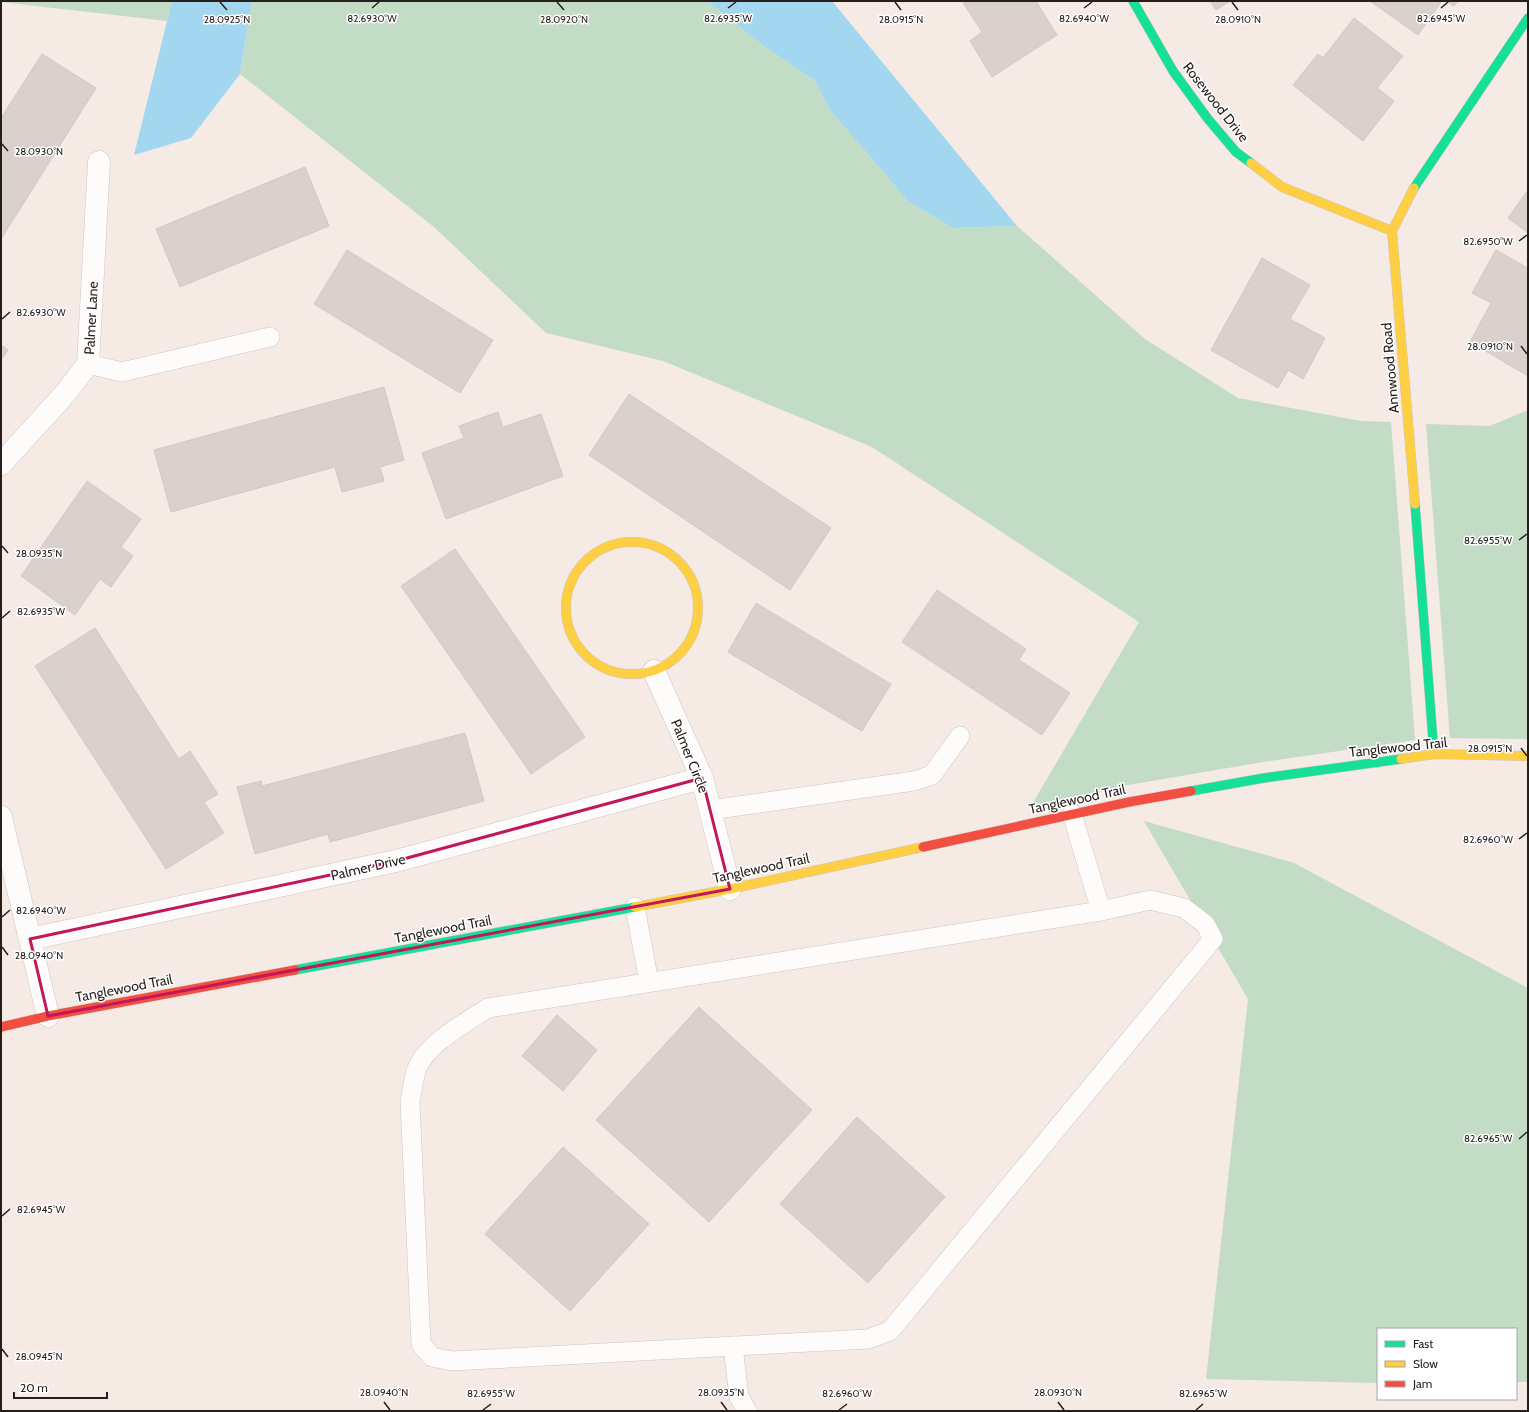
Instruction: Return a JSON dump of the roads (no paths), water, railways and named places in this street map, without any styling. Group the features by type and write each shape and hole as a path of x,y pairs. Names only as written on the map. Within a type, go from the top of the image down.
{"street":[{"name":"Rosewood Drive","path":"1133,1 1173,71 1208,119 1236,152 1282,187 1392,231"},
{"path":"1392,231 1411,192 1528,18"},
{"name":"Palmer Lane","path":"1,464 64,395 88,364 99,162"},
{"name":"Annwood Road","path":"1392,231 1434,754"},
{"path":"642,541 662,548 680,562 693,580 699,601 697,623 688,644 674,660 654,671 633,674 611,671 591,661 576,644 567,625 565,603 570,582 582,563 599,549 619,542 642,541"},
{"name":"Palmer Circle","path":"654,671 702,778 730,889"},
{"name":"Tanglewood Trail","path":"1,1027 48,1016 730,889 1129,802 1264,778 1434,754 1528,756"},
{"name":"Palmer Drive","path":"30,939 396,861 702,778"},
{"path":"1,817 48,1016"}],"lane":[{"path":"88,364 122,372 270,337"},
{"path":"710,810 914,781 932,774 960,736"},
{"path":"1072,814 1101,911"},
{"path":"1150,900 1184,908 1205,924 1213,939 890,1331 868,1338 733,1346 452,1361 432,1357 421,1344 410,1102 416,1070 426,1054 444,1037 488,1008 650,982 1101,911 1150,900"},
{"path":"635,907 650,982"},
{"path":"733,1346 739,1397 747,1411"}],"water":[{"path":"172,1 252,1 240,74 191,138 134,155"},
{"path":"707,1 832,1 1017,226 953,228 909,202 830,110 814,80 765,47"}]}
